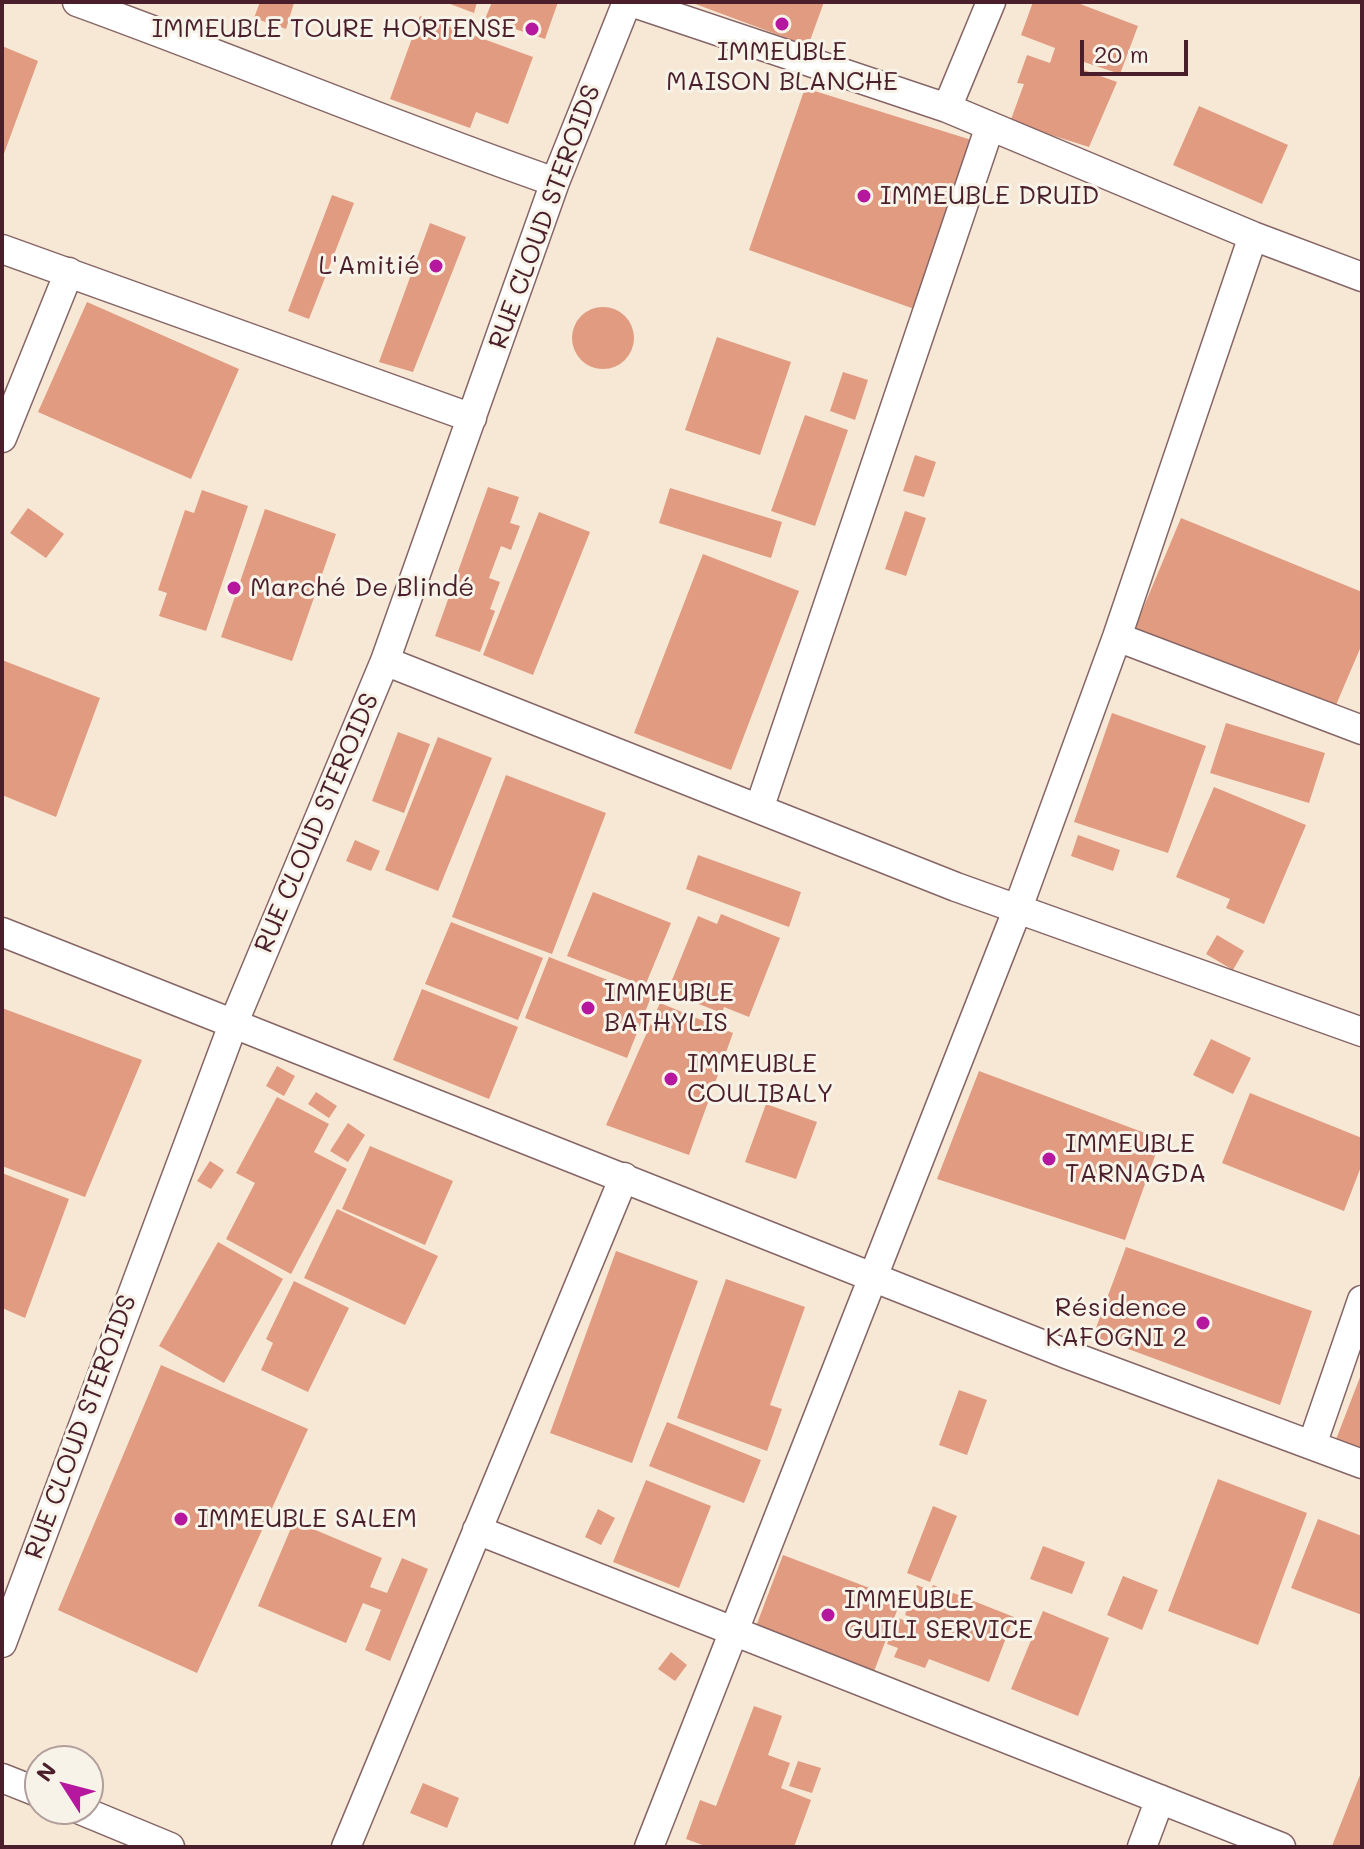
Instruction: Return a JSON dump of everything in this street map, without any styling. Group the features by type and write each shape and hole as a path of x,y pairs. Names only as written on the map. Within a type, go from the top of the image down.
{"street":[{"path":"77,2 192,42 419,135 555,182"},
{"path":"629,2 947,108 1253,236 1362,277"},
{"name":"RUE CLOUD STEROIDS","path":"2,1643 234,1022 385,661 555,182 629,2"},
{"path":"947,108 991,2"},
{"path":"760,806 990,126"},
{"path":"649,1847 1018,908 1117,637 1253,236"},
{"path":"2,249 472,418"},
{"path":"2,438 69,272"},
{"path":"1117,637 1362,730"},
{"path":"385,661 1018,908 1362,1032"},
{"path":"2,932 872,1276 1362,1464"},
{"path":"346,1847 624,1177"},
{"path":"1312,1445 1362,1300"},
{"path":"477,1530 1281,1847"},
{"path":"2,1778 24,1787"},
{"path":"1142,1847 1160,1799"},
{"path":"104,1820 170,1847"}],"building":[{"path":"260,2 294,3 286,29 254,18"},
{"path":"445,2 477,2 474,13"},
{"name":"IMMEUBLE TOURE HORTENSE","path":"492,2 558,2 545,39 485,19"},
{"name":"IMMEUBLE MAISON BLANCHE","path":"690,2 824,2 808,46"},
{"path":"1033,2 1075,2 1138,26 1120,74 1084,62 1081,69 1117,82 1089,147 1010,122 1024,84 1017,83 1027,55 1050,63 1055,48 1021,35"},
{"path":"420,16 533,57 508,124 476,112 470,128 390,99"},
{"path":"2,46 38,61 2,159"},
{"name":"IMMEUBLE DRUID","path":"805,88 978,142 920,311 749,250"},
{"path":"1199,106 1288,145 1262,204 1173,165"},
{"path":"332,195 354,203 309,319 288,311"},
{"path":"430,223 466,237 413,372 379,362"},
{"path":"87,302 239,369 191,479 38,412"},
{"path":"603,307 625,316 634,338 625,360 603,369 581,360 572,338 581,316"},
{"path":"717,337 791,362 760,455 685,430"},
{"path":"843,372 868,380 855,420 830,411"},
{"path":"805,415 848,430 815,526 771,511"},
{"path":"915,455 936,462 924,497 903,491"},
{"path":"488,487 519,497 510,523 520,526 511,550 501,546 489,578 500,582 490,609 495,611 480,652 435,636"},
{"path":"670,488 782,522 771,558 659,523"},
{"path":"202,490 248,506 206,631 159,616 167,593 158,590 185,510 194,513"},
{"path":"28,508 64,534 46,558 10,533"},
{"path":"265,509 336,534 292,661 221,637"},
{"path":"905,511 926,518 906,576 885,569"},
{"path":"539,512 590,532 533,675 483,655"},
{"path":"1181,518 1362,592 1362,644 1333,712 1134,630"},
{"path":"703,554 799,591 731,770 634,733"},
{"path":"2,660 100,698 56,817 2,795"},
{"path":"1112,713 1206,746 1168,853 1074,822"},
{"path":"1226,723 1325,753 1309,803 1210,773"},
{"path":"398,732 430,744 404,813 372,801"},
{"path":"438,737 492,758 438,891 385,870"},
{"path":"506,775 606,813 552,954 452,917"},
{"path":"1214,787 1306,825 1264,924 1226,908 1230,899 1176,877"},
{"path":"1078,835 1120,850 1113,871 1071,856"},
{"path":"355,840 380,851 371,871 346,861"},
{"path":"698,855 801,892 789,927 686,889"},
{"path":"593,892 671,923 645,986 567,956"},
{"path":"721,914 780,938 749,1017 724,1007 722,1013 678,996 681,989 670,985 698,916 717,924"},
{"path":"451,922 543,958 518,1020 425,984"},
{"path":"1217,935 1244,951 1233,970 1206,954"},
{"name":"IMMEUBLE BATHYLIS","path":"549,957 651,997 627,1058 525,1018"},
{"path":"422,989 518,1027 489,1099 393,1060"},
{"name":"IMMEUBLE COULIBALY","path":"660,1003 733,1033 689,1155 606,1125"},
{"path":"2,1008 142,1060 85,1197 2,1166"},
{"path":"1211,1039 1251,1058 1233,1094 1193,1075"},
{"path":"277,1066 295,1076 284,1096 266,1086"},
{"name":"IMMEUBLE TARNAGDA","path":"979,1071 1161,1139 1125,1240 937,1179"},
{"path":"316,1092 337,1106 329,1118 308,1104"},
{"path":"1250,1093 1362,1138 1362,1164 1344,1211 1222,1163"},
{"path":"277,1097 329,1124 314,1152 347,1169 291,1274 226,1239 255,1183 236,1173"},
{"path":"766,1104 817,1122 796,1179 745,1162"},
{"path":"348,1123 365,1135 348,1162 330,1151"},
{"path":"370,1146 453,1181 425,1245 342,1209"},
{"path":"210,1161 224,1170 211,1189 197,1181"},
{"path":"2,1173 69,1199 25,1318 2,1308"},
{"path":"337,1209 438,1256 405,1325 304,1278"},
{"path":"218,1242 283,1279 224,1383 159,1346"},
{"name":"Résidence KAFOGNI 2","path":"1126,1247 1312,1311 1280,1405 1093,1336"},
{"path":"616,1251 698,1281 632,1463 550,1433"},
{"path":"726,1279 805,1307 770,1405 782,1409 767,1451 677,1418"},
{"path":"294,1281 349,1308 308,1392 261,1370 273,1343 266,1339"},
{"name":"IMMEUBLE SALEM","path":"161,1365 308,1429 197,1673 58,1610"},
{"path":"1362,1372 1362,1452 1335,1442"},
{"path":"959,1390 987,1400 967,1455 939,1445"},
{"path":"667,1422 761,1460 744,1503 649,1466"},
{"path":"1218,1479 1307,1513 1258,1645 1168,1611"},
{"path":"646,1480 711,1506 679,1588 613,1562"},
{"path":"933,1506 957,1516 930,1582 907,1573"},
{"path":"598,1509 615,1518 601,1545 585,1537"},
{"path":"1318,1519 1362,1536 1362,1615 1291,1588"},
{"path":"294,1521 382,1558 370,1587 387,1593 402,1558 428,1569 390,1661 365,1650 381,1610 363,1603 346,1643 258,1606"},
{"path":"1043,1546 1085,1562 1072,1594 1030,1579"},
{"name":"IMMEUBLE GUILI SERVICE","path":"783,1555 901,1600 873,1674 755,1629"},
{"path":"1123,1576 1158,1590 1142,1630 1107,1615"},
{"path":"917,1585 931,1591 933,1585 1014,1617 989,1682 929,1659 925,1668 894,1657 898,1648 887,1644 898,1618 909,1622 911,1617 905,1615"},
{"path":"1043,1611 1109,1638 1078,1716 1011,1689"},
{"path":"671,1652 687,1665 675,1681 658,1669"},
{"path":"754,1706 782,1716 768,1755 790,1763 781,1788 811,1800 794,1847 708,1847 686,1839 700,1800 716,1806"},
{"path":"798,1761 821,1768 812,1793 789,1786"},
{"path":"1362,1770 1362,1847 1334,1847 1332,1846"},
{"path":"423,1783 459,1798 447,1828 410,1813"}],"place":[{"name":"IMMEUBLE MAISON BLANCHE","path":"782,24"},
{"name":"IMMEUBLE TOURE HORTENSE","path":"532,29"},
{"name":"IMMEUBLE DRUID","path":"864,196"},
{"name":"L'Amitié","path":"436,266"},
{"name":"Marché De Blindé","path":"234,588"},
{"name":"IMMEUBLE BATHYLIS","path":"588,1008"},
{"name":"IMMEUBLE COULIBALY","path":"671,1079"},
{"name":"IMMEUBLE TARNAGDA","path":"1049,1159"},
{"name":"Résidence KAFOGNI 2","path":"1203,1323"},
{"name":"IMMEUBLE SALEM","path":"181,1519"},
{"name":"IMMEUBLE GUILI SERVICE","path":"828,1615"}]}
